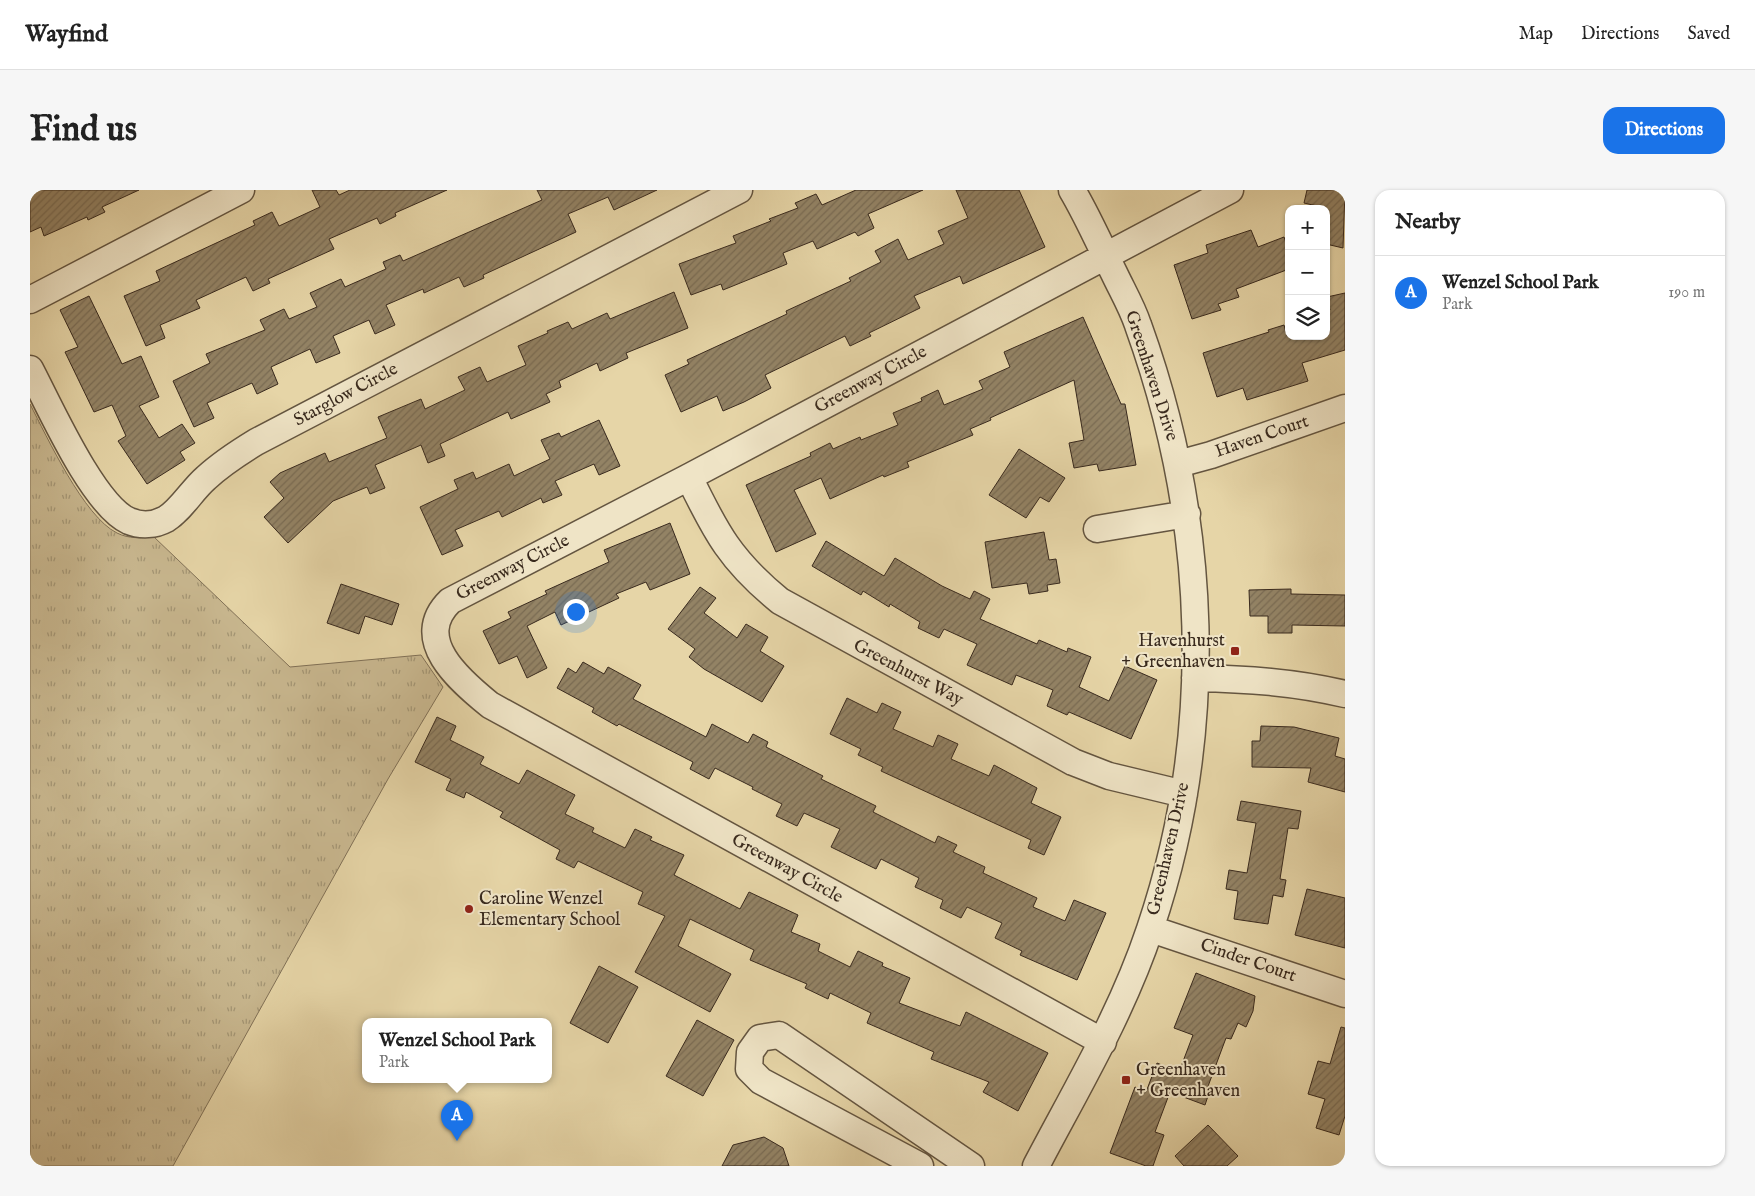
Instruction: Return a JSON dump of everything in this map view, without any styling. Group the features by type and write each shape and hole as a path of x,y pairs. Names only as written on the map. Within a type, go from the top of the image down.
{"street":[{"path":"30,300 241,190"},
{"name":"Starglow Circle","path":"30,369 74,453 90,479 120,515 142,524 154,524 168,518 206,478 256,442 739,190"},
{"name":"Greenhaven Drive","path":"1042,1164 1103,1042 1151,929 1174,843 1184,794 1192,734 1195,678 1194,566 1178,464 1167,416 1137,322 1072,190"},
{"name":"Greenway Circle","path":"1103,1042 504,714 472,690 452,668 437,645 434,633 435,621 440,610 450,601 689,477 1230,190"},
{"name":"Haven Court","path":"1178,464 1210,455 1345,408"},
{"name":"Greenhurst Way","path":"689,477 716,532 731,555 755,581 780,601 1073,762 1109,776 1184,794"},
{"path":"1097,529 1187,514"},
{"path":"1195,678 1270,681 1312,686 1345,694"},
{"name":"Cinder Court","path":"1151,929 1345,994"},
{"path":"920,1166 761,1081 749,1069 750,1052 760,1038 779,1035 966,1165"}],"green space":[{"path":"30,404 56,455 79,494 104,524 117,533 126,536 154,537 290,667 421,655 443,687 388,779 173,1166 30,1166"}],"building":[{"path":"30,190 139,190 102,207 105,212 88,220 87,217 44,236 41,227 30,232"},
{"path":"312,190 336,190 339,195 350,190 447,190 395,213 396,216 380,224 377,218 329,239 334,249 268,279 270,283 253,291 246,277 196,300 200,308 160,325 165,338 146,346 124,296 160,281 156,271 255,225 253,221 272,212 279,226 320,207"},
{"path":"537,190 657,190 614,210 608,197 568,214 576,232 483,275 484,278 464,287 459,277 424,293 423,289 386,305 395,325 375,334 369,320 333,336 340,353 316,363 310,349 271,367 278,384 257,394 252,383 207,403 214,418 194,427 173,381 210,363 206,354 265,330 260,320 284,309 289,319 317,307 310,293 341,279 345,287 386,269 383,262 400,255 403,261 542,200"},
{"path":"856,190 923,190 868,214 874,228 858,236 855,232 817,249 813,241 783,253 787,264 723,290 721,284 691,295 679,264 736,243 733,236 798,208 795,203 816,194 822,205"},
{"path":"956,190 1019,190 1045,247 963,284 960,276 914,296 920,308 869,333 871,336 850,346 845,336 765,375 771,388 744,402 723,411 717,396 681,412 665,375 689,364 687,360 787,314 786,311 851,281 849,278 881,262 875,251 898,239 908,260 944,244 938,231 968,218"},
{"path":"1307,190 1345,190 1343,248 1330,245 1330,205 1304,203"},
{"path":"1251,230 1258,247 1284,237 1285,271 1236,289 1239,297 1218,304 1221,310 1192,319 1174,265 1208,253 1206,245"},
{"path":"674,292 688,328 626,353 628,358 600,371 597,363 559,381 561,387 546,394 550,402 511,419 508,412 440,444 445,456 428,463 421,445 375,465 385,488 370,494 367,487 333,501 288,543 264,517 284,498 270,482 280,473 325,453 329,462 387,438 378,417 421,399 425,409 465,390 458,377 480,367 487,382 526,365 518,346 568,322 572,329 607,313 610,319"},
{"path":"1345,293 1345,350 1302,363 1308,381 1247,400 1243,388 1217,397 1203,353 1269,332 1268,330 1284,325 1285,340 1330,340 1330,296"},
{"path":"89,296 122,364 141,356 159,397 139,406 159,438 182,424 195,443 180,452 185,460 147,484 118,441 126,436 112,405 94,412 65,352 78,347 60,310"},
{"path":"1083,317 1121,404 1125,404 1136,465 1099,471 1097,464 1074,468 1069,443 1084,440 1074,380 990,418 991,420 970,429 973,435 907,462 909,467 884,477 883,475 830,499 821,478 794,490 816,534 776,552 746,485 811,456 810,453 830,443 833,449 860,437 861,440 898,425 893,413 922,401 921,398 938,390 944,405 983,389 979,381 1010,367 1004,352"},
{"path":"599,420 620,466 599,475 594,464 555,481 562,495 543,503 541,498 502,517 499,511 455,530 463,546 442,555 420,507 458,489 454,480 473,472 476,479 509,464 514,476 550,459 541,440 559,433 561,437"},
{"path":"1019,449 1065,478 1049,502 1040,497 1026,518 989,495"},
{"path":"670,523 690,574 650,590 646,582 616,594 619,598 561,625 555,612 527,626 547,668 527,678 517,656 499,664 483,631 511,618 508,612 547,594 545,591 609,562 604,550"},
{"path":"1044,532 1049,560 1056,559 1060,583 1047,585 1048,591 1029,594 1027,583 992,588 985,542"},
{"path":"826,541 884,576 895,558 942,586 970,599 974,591 990,599 980,619 1037,644 1039,640 1067,652 1068,648 1091,657 1079,687 1109,701 1125,666 1157,680 1131,739 1069,712 1067,715 1047,706 1053,690 1016,675 1012,685 967,665 977,644 944,629 939,638 918,628 920,622 890,604 889,607 863,591 861,595 812,566"},
{"path":"341,584 399,604 392,625 365,616 359,634 327,623"},
{"path":"700,587 716,598 704,613 737,638 746,624 768,637 760,651 784,666 762,702 704,669 689,657 695,649 668,629"},
{"path":"1291,589 1291,594 1345,595 1345,626 1292,625 1292,633 1268,633 1268,616 1250,616 1249,590"},
{"path":"583,662 604,674 608,667 641,685 633,699 706,737 712,724 748,743 753,734 768,742 766,747 823,776 821,779 876,806 873,812 935,843 938,836 957,845 953,852 985,867 983,873 1037,898 1033,907 1065,921 1074,900 1106,913 1077,980 1020,955 1022,951 995,938 1002,923 967,907 961,918 940,908 943,900 915,887 919,878 881,859 876,869 831,847 840,829 804,813 797,826 776,816 782,804 752,789 753,787 715,768 709,779 690,769 693,762 592,712 594,708 557,688 568,668 576,673"},
{"path":"847,698 877,713 882,703 901,712 893,729 933,747 938,735 958,744 951,759 989,776 994,765 1037,788 1031,803 1061,817 1044,855 1028,848 1031,840 881,771 883,767 858,755 861,749 830,734"},
{"path":"437,717 456,726 450,740 484,757 480,764 519,784 527,770 575,795 565,814 594,828 592,832 625,848 635,829 652,837 650,840 684,855 674,875 740,909 749,892 798,915 791,932 820,944 818,951 850,967 858,951 883,963 882,966 910,978 899,1003 960,1026 966,1012 1048,1053 1018,1111 983,1092 989,1082 931,1059 934,1052 867,1023 871,1013 830,993 828,999 805,988 807,984 750,960 754,950 690,919 678,946 731,974 710,1012 635,972 665,916 638,904 643,892 578,861 574,868 556,859 560,850 500,817 503,812 466,792 464,798 446,790 451,779 415,762"},
{"path":"1261,726 1294,727 1339,738 1335,756 1345,759 1345,792 1308,782 1311,768 1252,767 1252,741 1260,741"},
{"path":"1241,801 1301,811 1298,829 1288,828 1280,879 1286,880 1283,897 1273,895 1268,924 1234,919 1238,891 1226,889 1229,870 1247,873 1256,823 1237,820"},
{"path":"1307,889 1345,898 1345,948 1295,935"},
{"path":"599,966 638,987 608,1043 570,1023"},
{"path":"1196,973 1255,996 1253,1011 1246,1027 1238,1023 1231,1039 1226,1038 1207,1089 1210,1090 1205,1105 1170,1092 1155,1132 1164,1135 1153,1166 1146,1166 1110,1153 1135,1087 1146,1092 1157,1063 1179,1072 1193,1035 1174,1028"},
{"path":"697,1020 734,1040 703,1096 666,1076"},
{"path":"1341,1027 1345,1028 1345,1116 1339,1135 1316,1128 1325,1099 1308,1094 1318,1061 1330,1064"},
{"path":"1208,1125 1238,1156 1227,1166 1184,1166 1175,1156"},
{"path":"764,1137 783,1148 789,1166 722,1166 733,1145"}],"place":[{"name":"Havenhurst + Greenhaven","path":"1235,651"},
{"name":"Caroline Wenzel Elementary School","path":"469,909"},
{"name":"Greenhaven + Greenhaven","path":"1126,1080"},
{"name":"Wenzel School Park","path":"457,1141"}]}
